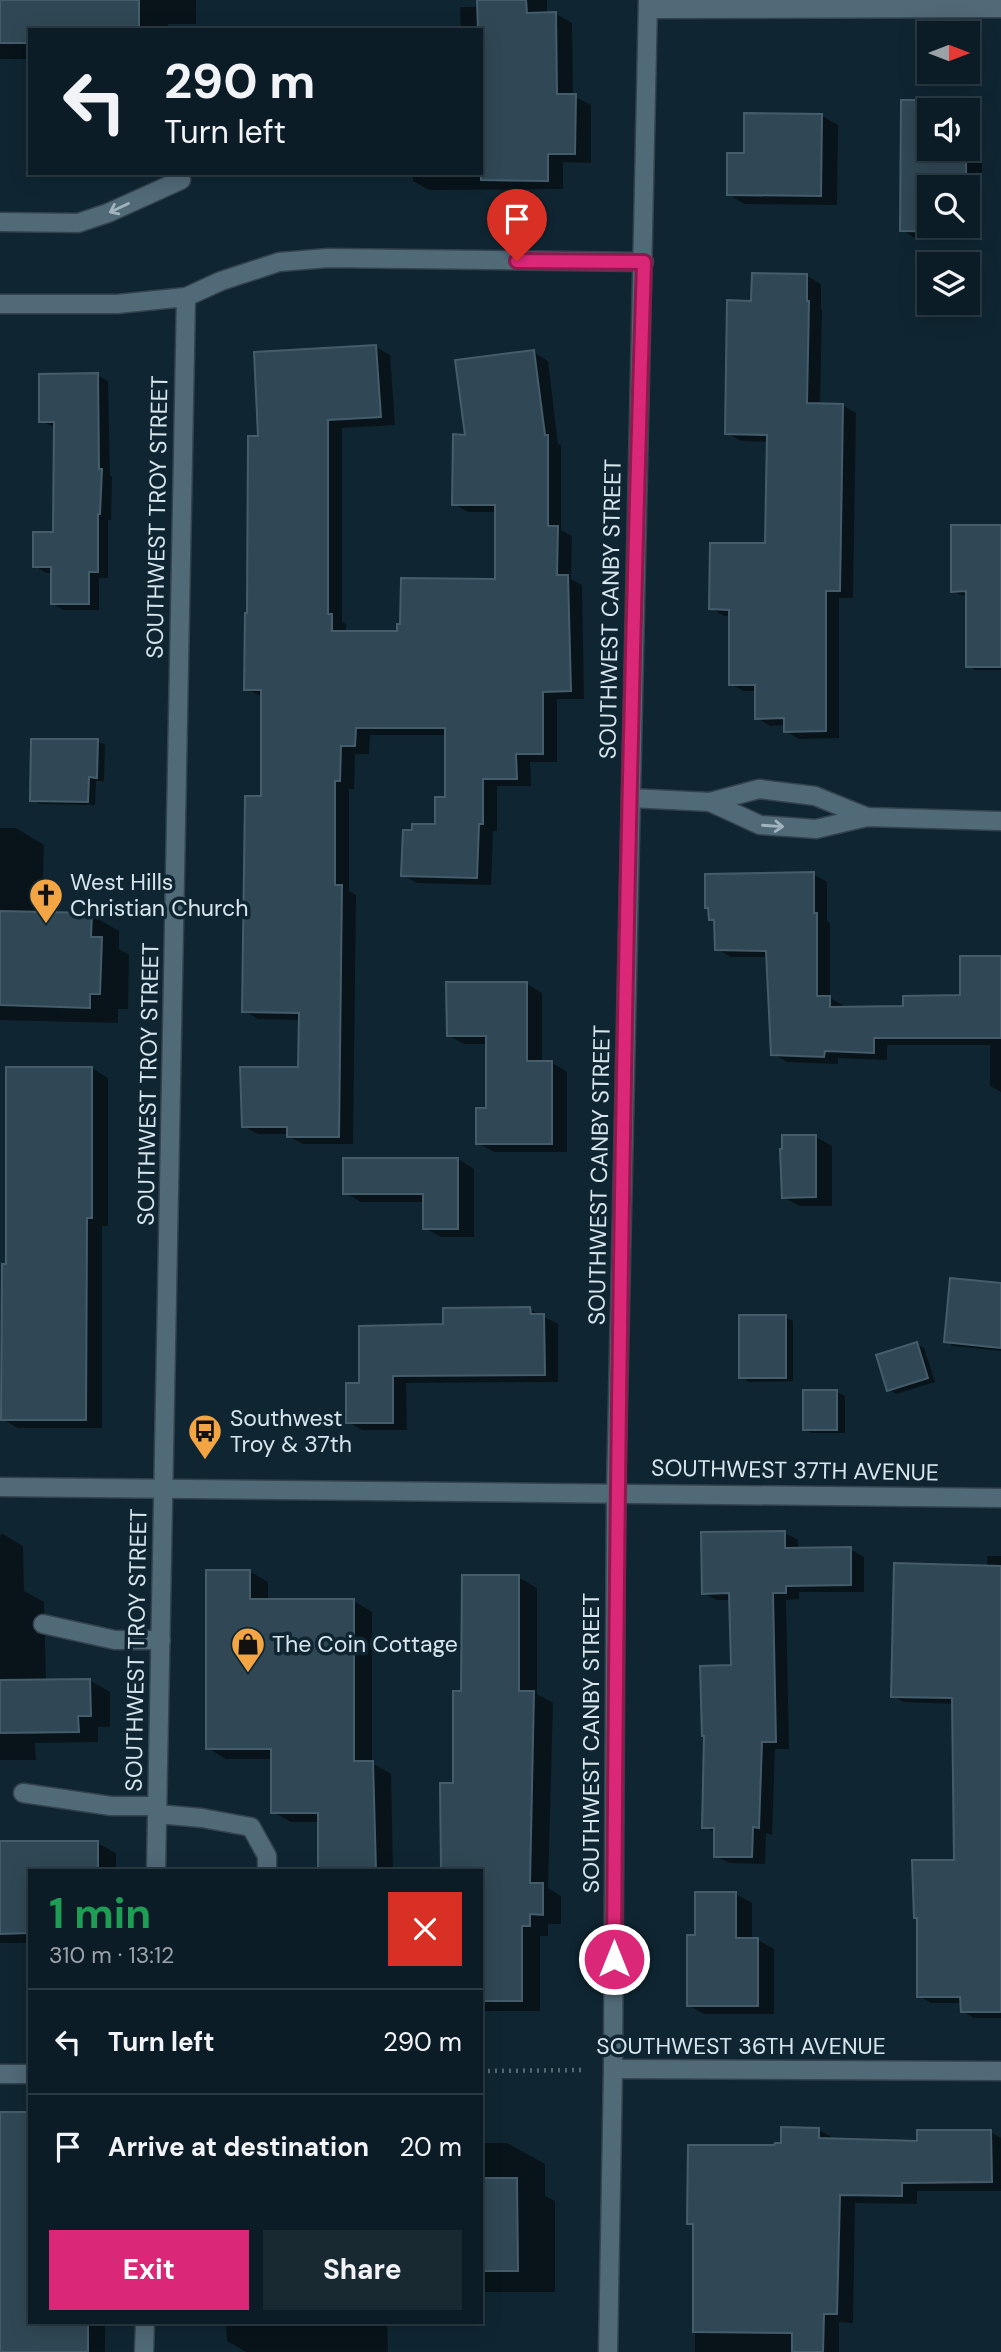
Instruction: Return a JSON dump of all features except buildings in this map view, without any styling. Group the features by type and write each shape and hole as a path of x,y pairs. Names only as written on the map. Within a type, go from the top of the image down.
{"street":[{"path":"648,4 1001,8"},
{"name":"SOUTHWEST CANBY STREET","path":"608,2352 617,1492 648,4"},
{"path":"0,222 78,223 108,214 181,180"},
{"path":"0,304 117,304 186,298 221,281 279,262 328,258 644,262"},
{"name":"SOUTHWEST TROY STREET","path":"156,1869 186,298"},
{"path":"631,798 710,802 760,789 814,796 867,817"},
{"path":"710,802 760,825 816,829 867,817 1001,821"},
{"name":"SOUTHWEST 37TH AVENUE","path":"0,1487 1001,1498"},
{"path":"43,1624 115,1640 161,1640"},
{"path":"23,1793 157,1810 251,1827 267,1856 267,1869"},
{"name":"SOUTHWEST 36TH AVENUE","path":"613,2069 1001,2071"},
{"path":"0,2074 28,2074"},
{"path":"144,2352 145,2324"}],"path":[{"name":"SOUTHWEST 36TH AVENUE","path":"483,2071 613,2069"}],"place":[{"name":"West Hills Christian Church","path":"46,925"},
{"name":"Southwest Troy & 37th","path":"205,1461"},
{"name":"The Coin Cottage","path":"248,1674"}],"route":[{"path":"517,261 644,262 636,506 617,1492 614,1959"}]}
